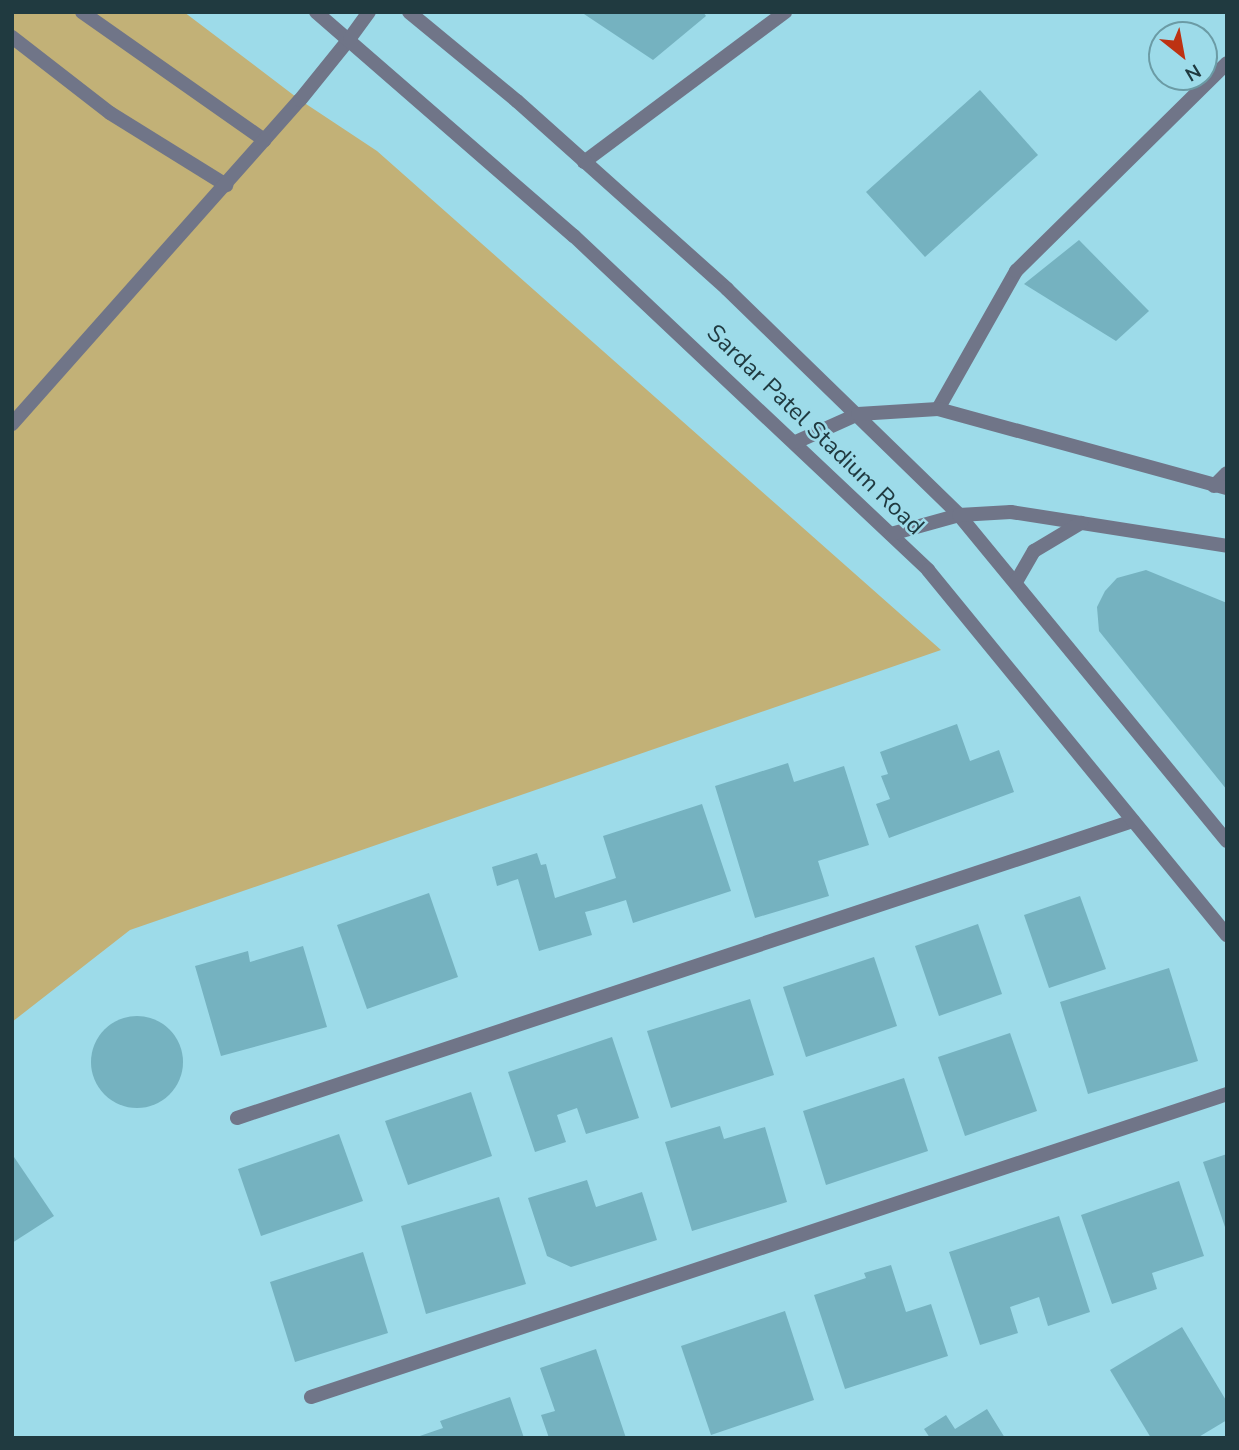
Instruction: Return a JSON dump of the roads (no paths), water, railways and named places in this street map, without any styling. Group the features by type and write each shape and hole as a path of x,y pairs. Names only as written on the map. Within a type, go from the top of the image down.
{"street":[{"path":"82,12 264,140"},
{"name":"Sardar Patel Stadium Road","path":"316,12 350,38 575,236 796,442 928,570 1227,935"},
{"path":"12,424 226,185 369,12"},
{"name":"Sardar Patel Stadium Road","path":"409,12 584,162 858,414 960,514 1227,841"},
{"path":"584,162 785,12"},
{"path":"12,37 110,113 226,185"},
{"path":"938,409 1016,271 1227,63"},
{"path":"796,442 858,414 938,409 1220,487 1227,473"},
{"path":"891,534 960,514 1011,512 1227,546"},
{"path":"1016,582 1034,551 1082,522"},
{"path":"237,1118 1133,821"},
{"path":"311,1397 1227,1094"}]}
